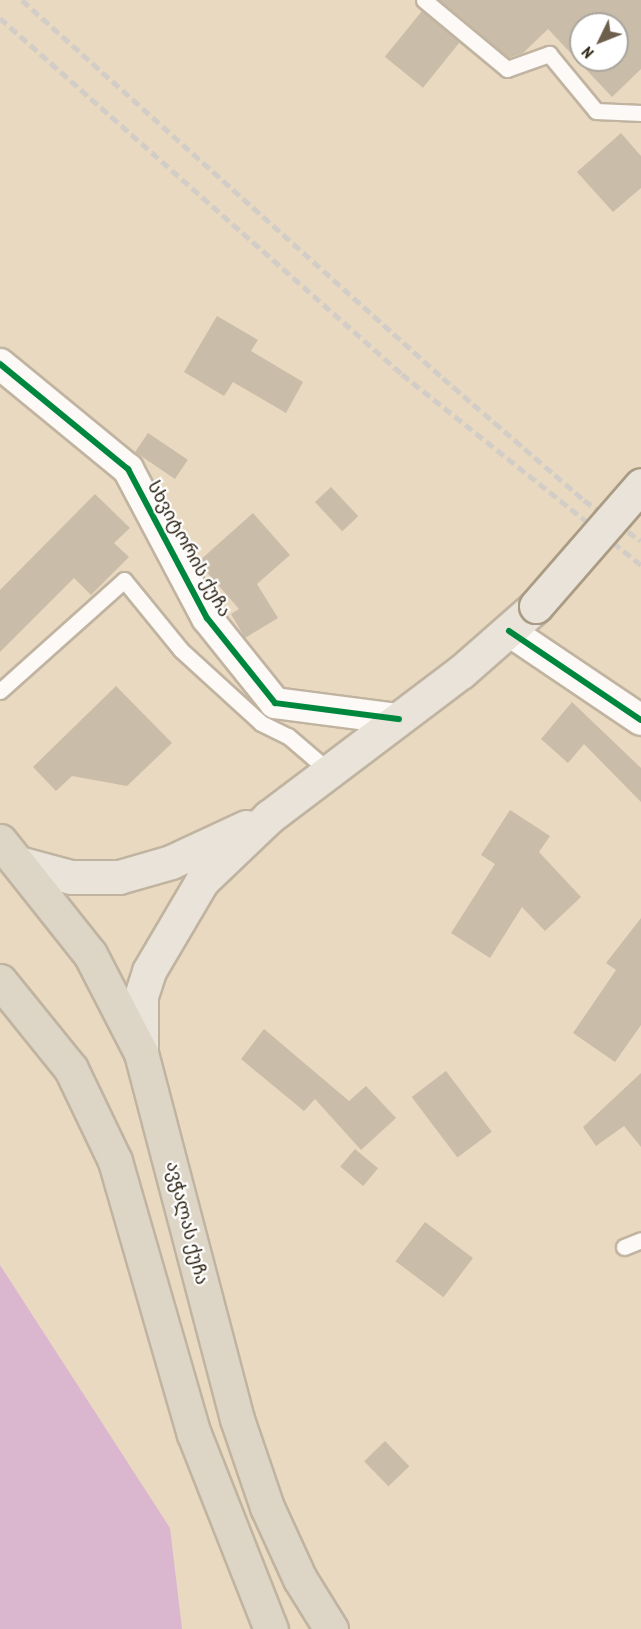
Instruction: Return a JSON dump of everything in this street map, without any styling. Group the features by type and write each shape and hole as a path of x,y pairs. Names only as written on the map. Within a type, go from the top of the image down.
{"highway":[{"name":"ავჭალას ქუჩა","path":"0,841 22,864 90,954 141,1053 237,1419 267,1507 331,1629"},
{"path":"0,981 71,1069 115,1161 194,1434 271,1629"}],"main road":[{"path":"141,1053 141,996 177,916 202,881 269,817 399,719 509,631 536,606 641,485"},
{"path":"22,864 71,877 119,877 171,862 269,817"}],"street":[{"name":"სხვიტორის ქუჩა","path":"0,364 128,469 207,618 275,703 399,719"},
{"path":"509,631 641,720"}],"lane":[{"path":"424,0 507,69 549,54 596,111 641,113"},
{"path":"0,691 124,580 181,650 261,723 288,736 330,772"},
{"path":"624,1247 641,1240"}],"shaded area":[{"path":"0,1265 170,1528 182,1629 0,1629"}],"building":[{"path":"439,0 641,0 641,69 612,97 588,72 629,72 629,12 569,12 569,51 548,29 523,53 509,58"},
{"path":"422,11 460,42 423,88 385,57"},
{"path":"621,133 641,156 641,188 613,212 577,172"},
{"path":"217,316 258,340 251,351 303,382 286,413 233,382 224,396 184,372"},
{"path":"148,433 188,460 175,479 135,452"},
{"path":"331,487 358,516 342,531 315,502"},
{"path":"95,494 130,528 114,543 129,557 91,595 74,578 0,652 0,590"},
{"path":"253,513 290,555 257,584 278,618 245,638 231,614 239,609 198,562"},
{"path":"116,686 172,743 127,786 72,776 56,791 33,767"},
{"path":"572,702 641,768 641,802 584,744 568,763 541,739"},
{"path":"510,810 550,836 539,852 581,897 545,931 522,907 490,958 451,933 495,864 481,855"},
{"path":"641,918 641,1025 615,1062 573,1033 616,970 606,963"},
{"path":"264,1029 349,1101 366,1086 396,1118 361,1150 315,1099 304,1111 241,1059"},
{"path":"446,1071 492,1132 457,1158 412,1097"},
{"path":"641,1073 641,1147 624,1126 596,1146 583,1127"},
{"path":"355,1149 378,1168 363,1186 340,1167"},
{"path":"425,1222 473,1258 443,1297 396,1261"},
{"path":"385,1441 409,1466 388,1486 364,1461"}],"railway":[{"path":"22,0 443,378 584,500 641,541"},
{"path":"0,18 402,374 641,565"}],"cycle path":[{"path":"0,364 128,469 207,618 275,703 399,719"},
{"path":"509,631 641,720"}]}
